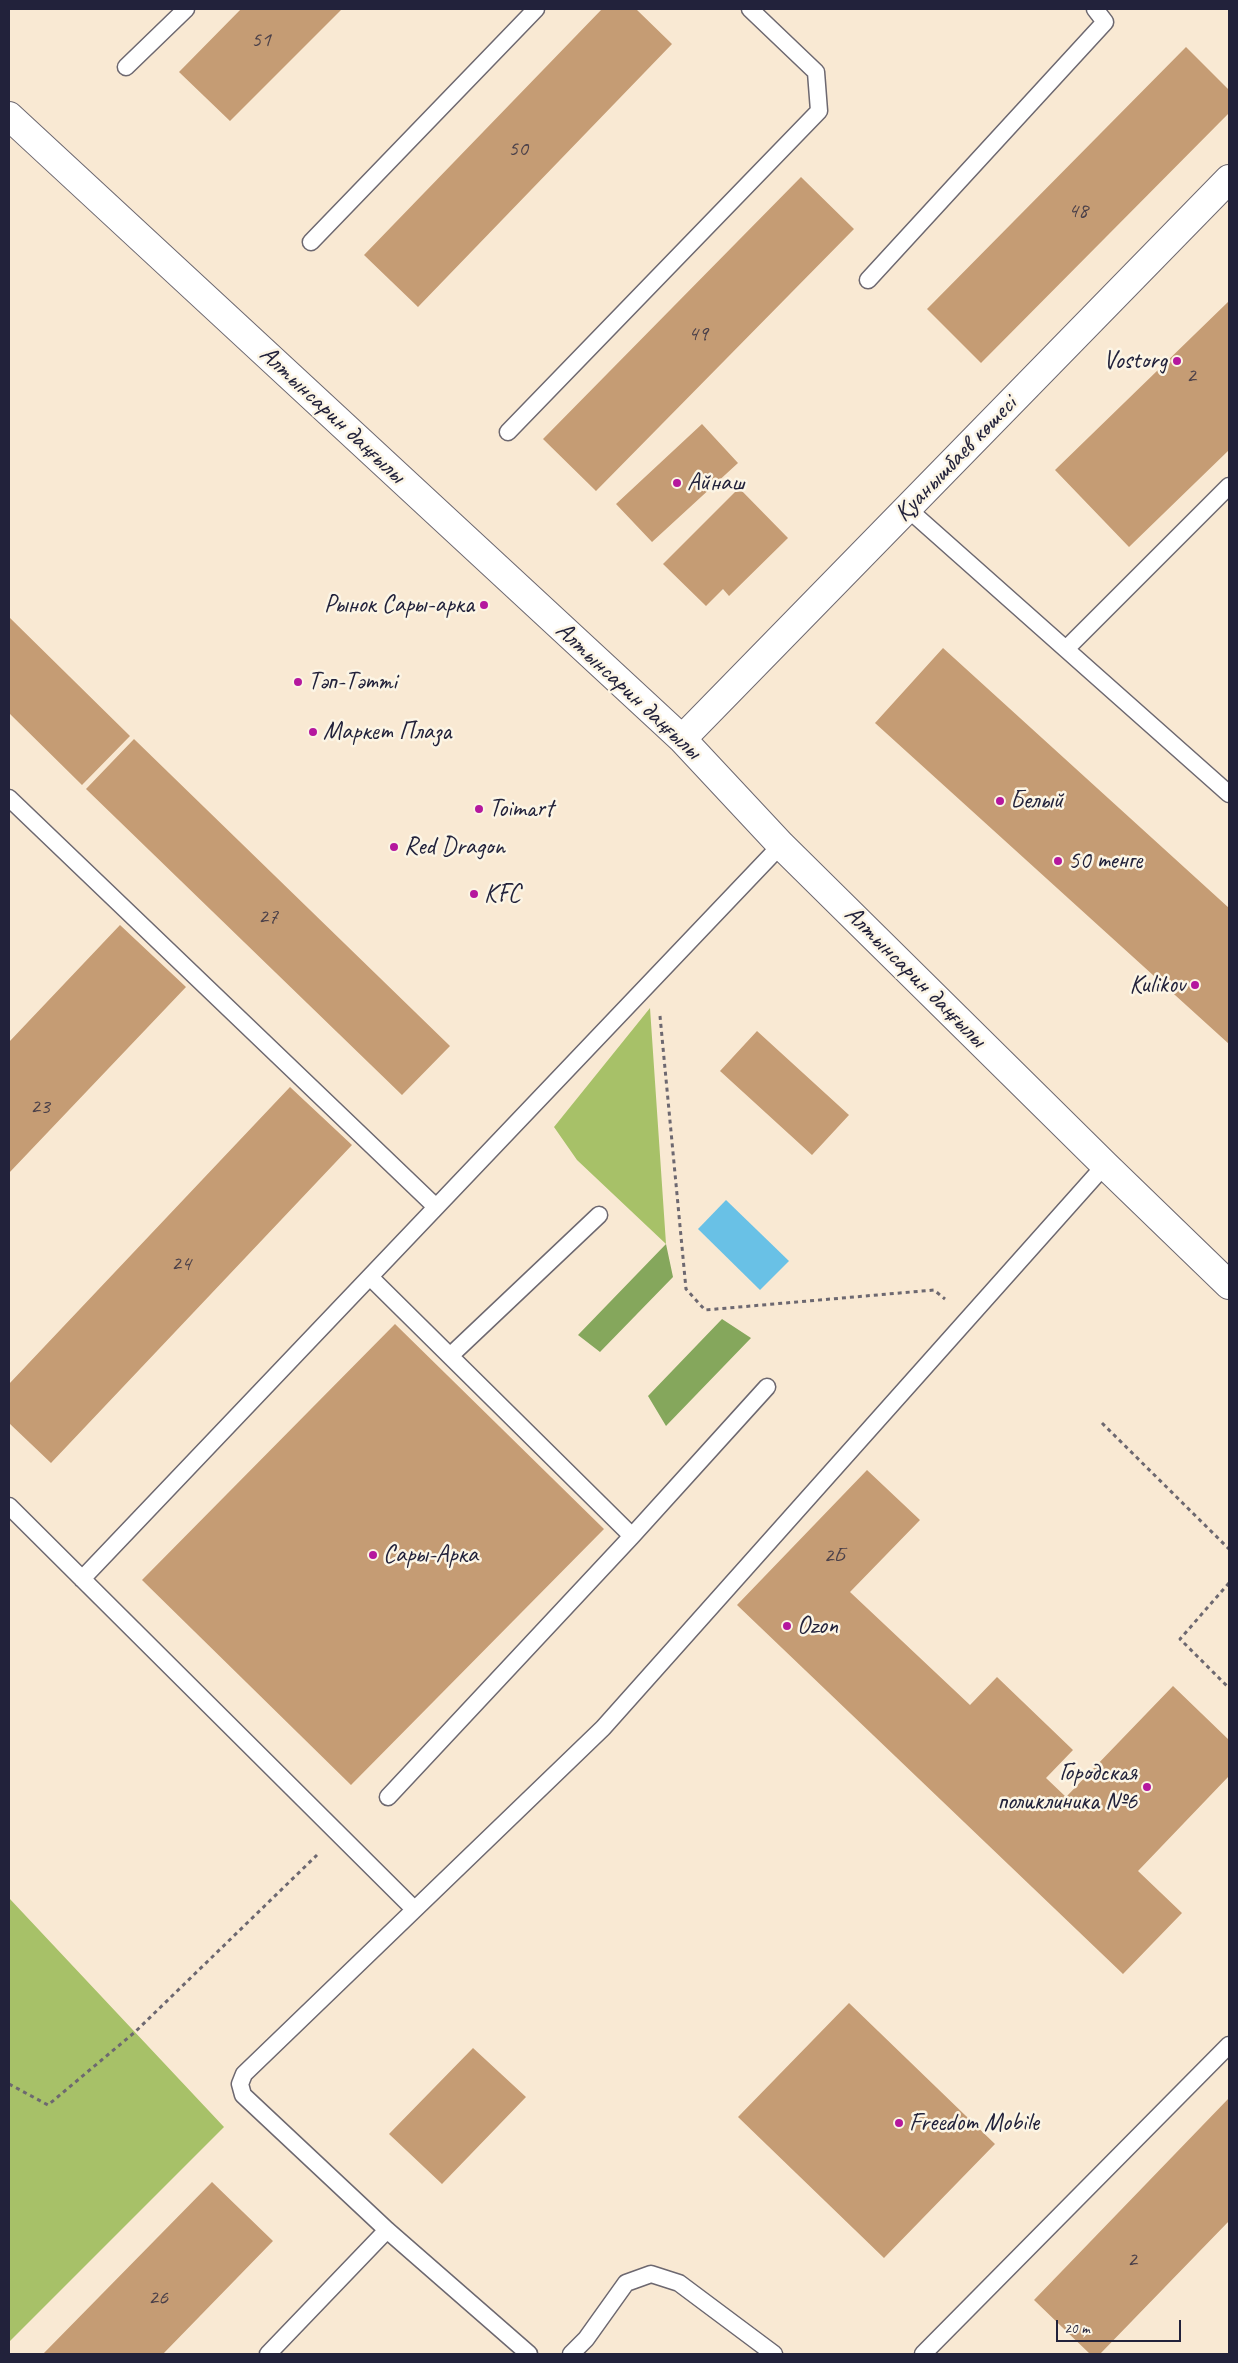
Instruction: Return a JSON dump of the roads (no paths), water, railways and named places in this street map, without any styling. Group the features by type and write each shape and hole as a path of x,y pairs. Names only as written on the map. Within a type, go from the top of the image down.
{"main road":[{"name":"Алтынсарин даңғылы","path":"9,116 682,740 781,844 1229,1285"},
{"name":"Қуанышбаев көшесі","path":"682,740 1229,179"}],"lane":[{"path":"126,67 186,9"},
{"path":"311,242 536,9"},
{"path":"508,432 819,111 816,72 750,9"},
{"path":"868,280 1105,22 1095,9"},
{"path":"1066,649 1229,486"},
{"path":"908,508 1229,794"},
{"path":"9,798 436,1207"},
{"path":"82,1580 781,844"},
{"path":"529,2354 387,2230 243,2095 240,2084 244,2074 603,1728 1105,1165"},
{"path":"450,1356 598,1215"},
{"path":"370,1277 632,1536"},
{"path":"388,1796 632,1536 767,1387"},
{"path":"9,1506 414,1909"},
{"path":"923,2354 1229,2045"},
{"path":"268,2354 387,2230"},
{"path":"571,2354 586,2339 626,2283 651,2274 679,2283 774,2354"}],"water":[{"path":"726,1200 789,1261 760,1290 698,1229"}],"place":[{"name":"Vostorg","path":"1177,361"},
{"name":"Айнаш","path":"677,483"},
{"name":"Рынок Сары-арка","path":"484,605"},
{"name":"Тәп-Тәтті","path":"298,682"},
{"name":"Маркет Плаза","path":"313,732"},
{"name":"Белый","path":"1000,801"},
{"name":"Toimart","path":"479,809"},
{"name":"Red Dragon","path":"394,847"},
{"name":"50 тенге","path":"1058,861"},
{"name":"KFC","path":"474,894"},
{"name":"Kulikov","path":"1195,985"},
{"name":"Сары-Арка","path":"373,1555"},
{"name":"Ozon","path":"787,1626"},
{"name":"Городская поликлиника №6","path":"1147,1787"},
{"name":"Freedom Mobile","path":"899,2123"}]}
